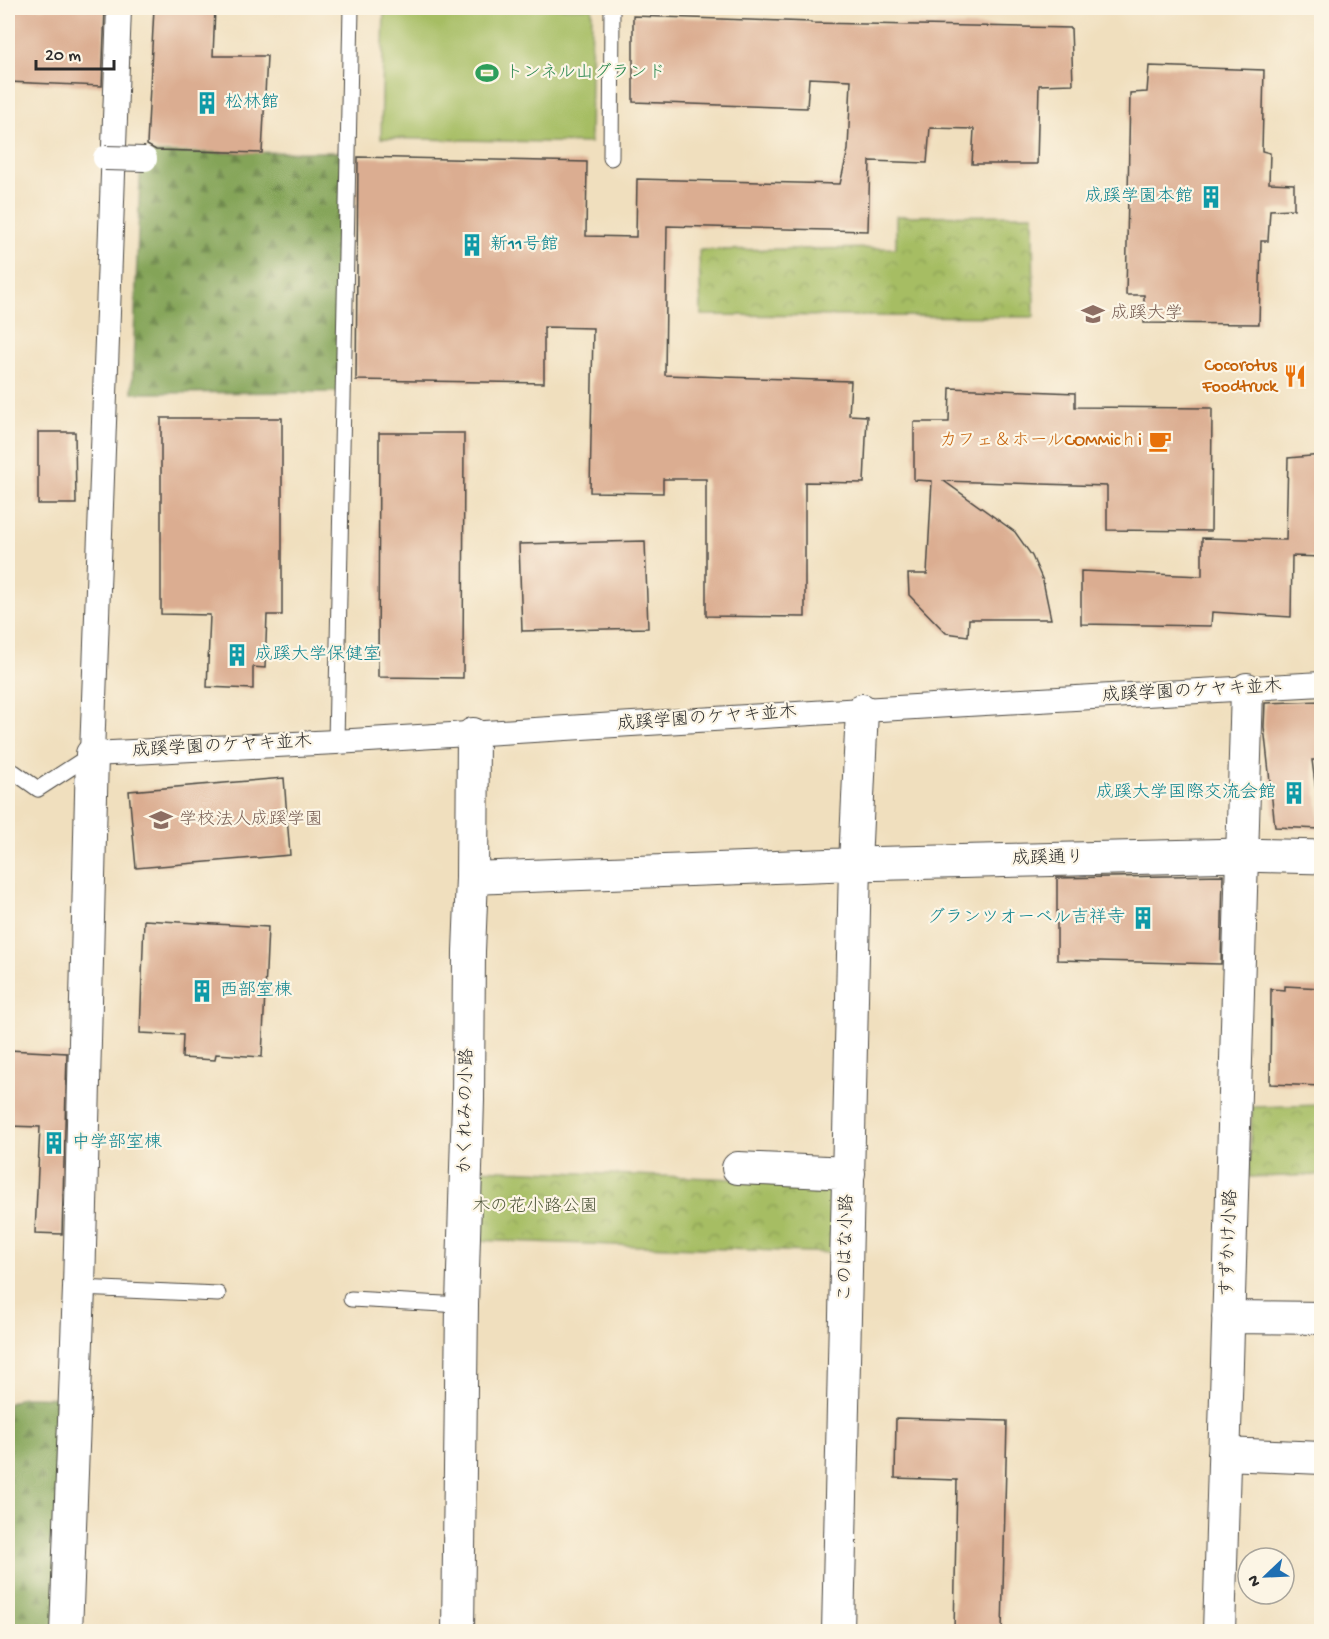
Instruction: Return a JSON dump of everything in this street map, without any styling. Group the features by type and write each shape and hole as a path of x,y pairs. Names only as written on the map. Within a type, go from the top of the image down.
{"street":[{"path":"66,1632 79,1288 92,754 119,8"},
{"path":"105,158 145,159"},
{"name":"成蹊学園のケヤキ並木","path":"92,754 336,742 1322,684"},
{"name":"すずかけ小路","path":"1219,1632 1247,689"},
{"name":"このはな小路","path":"838,1632 855,864 862,710"},
{"name":"かくれみの小路","path":"458,1632 473,734"},
{"name":"成蹊通り","path":"855,864 1242,855 1322,857"},
{"path":"472,878 855,864"},
{"path":"738,1168 849,1173"},
{"path":"1228,1317 1322,1318"},
{"path":"1224,1454 1322,1458"}],"lane":[{"path":"336,742 351,8"},
{"path":"611,158 612,8"},
{"path":"8,774 15,772 38,789 92,754"},
{"path":"79,1288 218,1294"},
{"path":"351,1299 462,1305"}],"green space":[{"name":"トンネル山グランド","path":"384,8 592,8 590,143 381,138"},
{"path":"342,152 340,392 132,393 141,153"},
{"path":"1033,215 1034,317 701,315 699,250 896,248 896,216"},
{"path":"1321,1105 1321,1175 1249,1177 1252,1107"},
{"name":"木の花小路公園","path":"477,1169 836,1183 836,1253 474,1240"},
{"path":"22,1397 77,1398 62,1631 8,1631 8,1404"}],"building":[{"path":"8,8 105,8 102,86 8,82"},
{"name":"松林館","path":"154,8 215,8 213,56 267,56 262,153 156,150 147,145"},
{"path":"633,16 811,23 1071,28 1073,84 1039,85 1037,164 972,164 974,129 930,128 927,163 870,161 868,231 667,226 665,375 851,381 849,415 867,416 864,483 805,482 805,617 706,616 706,479 663,479 663,493 590,492 593,328 544,327 544,383 356,380 358,157 587,162 586,236 636,237 637,179 840,184 848,150 851,80 809,78 807,108 633,102"},
{"name":"成蹊学園本館","path":"1149,66 1264,70 1262,151 1270,153 1269,183 1294,184 1294,209 1270,210 1268,241 1261,241 1259,324 1144,323 1144,295 1126,295 1130,93 1147,92"},
{"path":"950,388 1075,393 1075,407 1212,408 1211,531 1107,530 1107,486 944,481 1015,532 1032,556 1043,581 1051,619 969,619 968,636 946,633 909,595 908,574 927,574 932,481 914,480 914,422 949,422"},
{"path":"161,418 282,418 282,615 267,615 265,668 253,667 253,689 207,687 210,615 161,614"},
{"path":"38,432 75,432 76,504 38,504"},
{"path":"379,433 464,433 463,678 378,677"},
{"path":"1322,455 1322,557 1292,556 1291,617 1212,612 1211,626 1081,624 1081,571 1202,576 1202,538 1286,540 1288,458"},
{"path":"645,541 648,628 522,631 519,544"},
{"name":"成蹊大学国際交流会館","path":"1322,701 1322,760 1312,760 1321,829 1275,827 1264,727 1265,703"},
{"path":"284,778 290,855 136,868 129,791"},
{"name":"グランツオーベル吉祥寺","path":"1223,875 1221,964 1057,960 1057,878"},
{"path":"144,920 268,927 262,1057 216,1054 215,1060 182,1058 183,1035 140,1033"},
{"path":"1285,986 1322,988 1322,1086 1270,1084 1271,989 1285,990"},
{"name":"中学部室棟","path":"8,1050 67,1053 62,1234 35,1233 40,1127 8,1126"},
{"path":"896,1418 1007,1421 1002,1632 954,1632 957,1480 895,1478"}],"place":[{"name":"トンネル山グランド","path":"487,73"},
{"name":"松林館","path":"207,103"},
{"name":"成蹊学園本館","path":"1211,197"},
{"name":"新11号館","path":"472,245"},
{"name":"成蹊大学","path":"1093,314"},
{"name":"Cocorotus Foodtruck","path":"1295,376"},
{"name":"カフェ＆ホールCOMMicｈi","path":"1160,441"},
{"name":"成蹊大学保健室","path":"237,655"},
{"name":"成蹊大学国際交流会館","path":"1294,793"},
{"name":"学校法人成蹊学園","path":"161,820"},
{"name":"グランツオーベル吉祥寺","path":"1143,918"},
{"name":"西部室棟","path":"202,991"},
{"name":"中学部室棟","path":"54,1143"}]}
